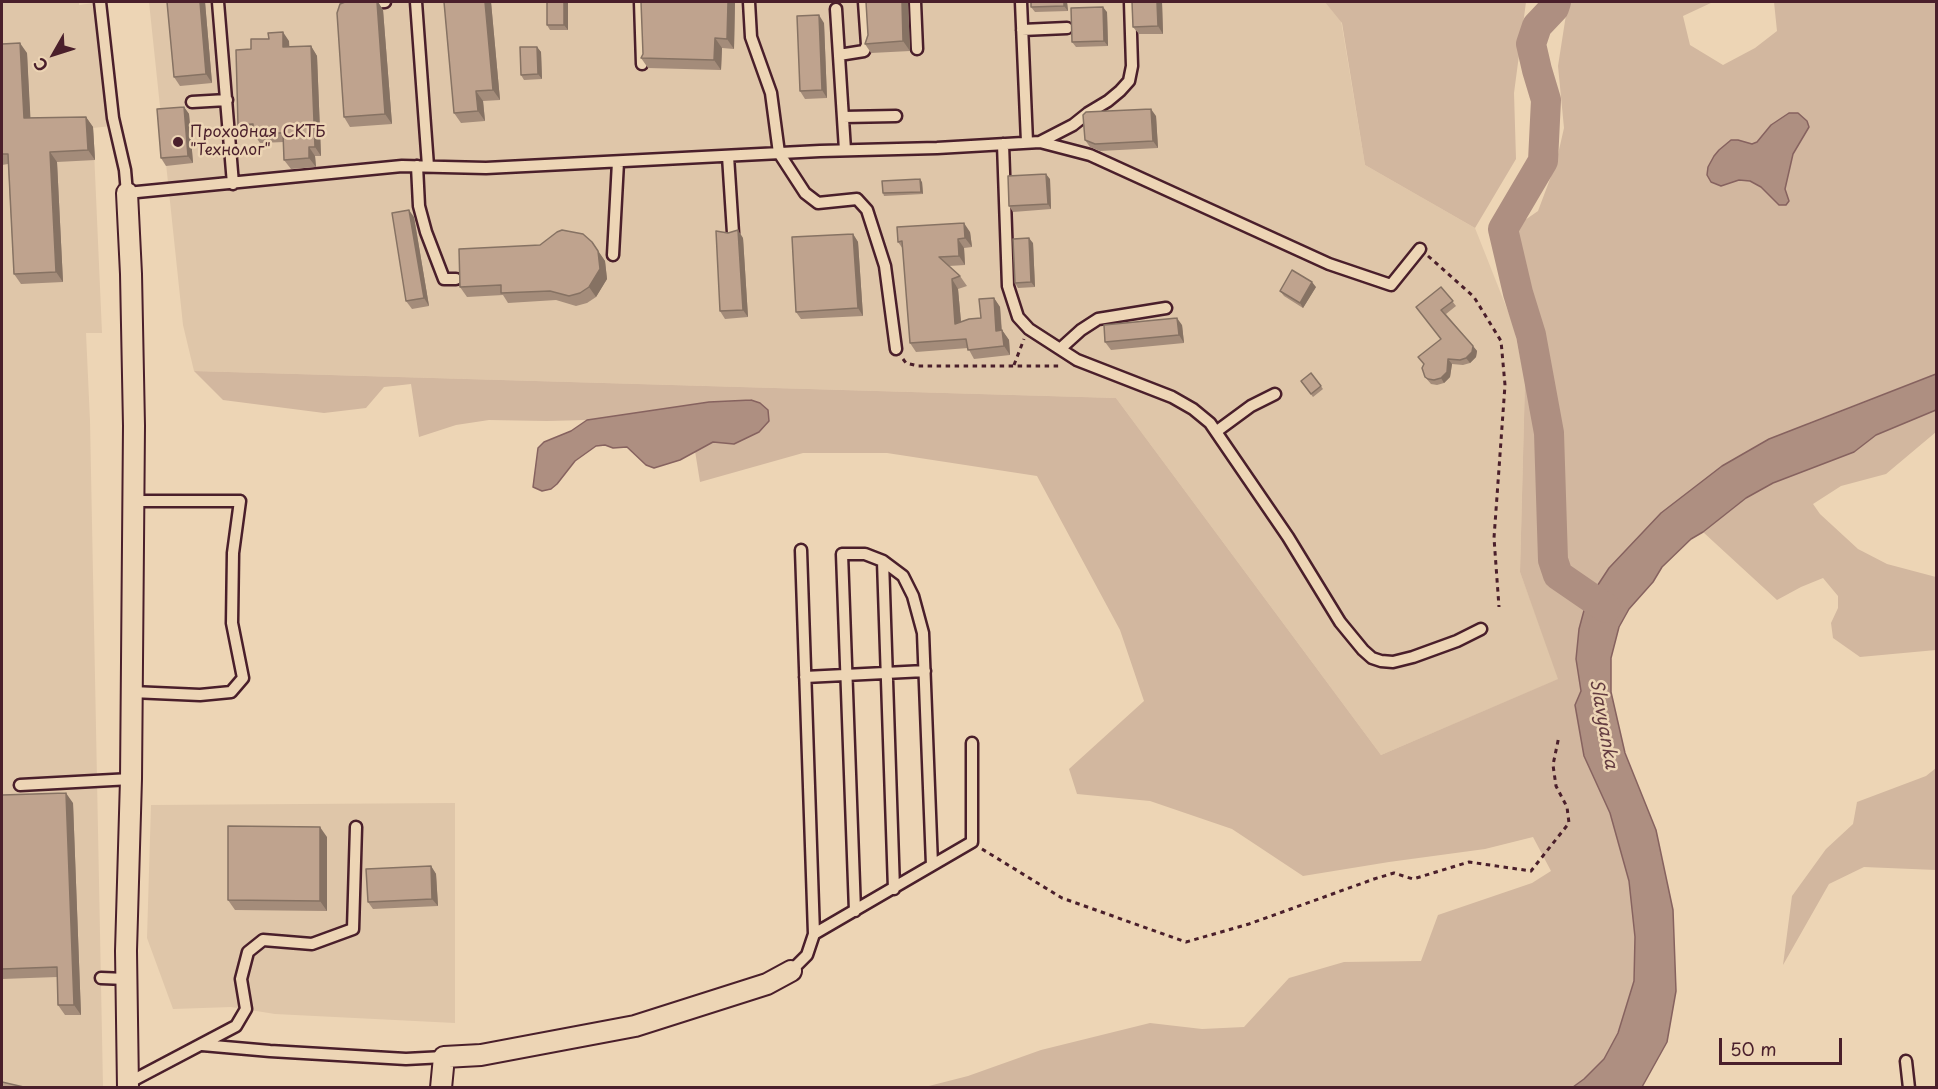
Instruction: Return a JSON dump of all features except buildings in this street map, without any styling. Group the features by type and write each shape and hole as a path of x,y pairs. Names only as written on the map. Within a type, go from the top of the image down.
{"street":[{"path":"127,193 133,356 132,692 126,979 128,1085"},
{"path":"441,1088 444,1057 481,1055 635,1026 767,984 791,970"}],"lane":[{"path":"100,2 113,118 126,170 127,193 423,166 486,168 1040,142 1090,155 1165,187 1329,264 1391,285 1420,249"},
{"path":"218,2 233,184"},
{"path":"351,3 385,2"},
{"path":"416,2 423,166 419,206 426,232 444,279 456,279"},
{"path":"640,2 642,64"},
{"path":"748,2 751,37 771,93 780,153 806,192 818,203 857,200 867,210 885,266 896,349"},
{"path":"839,55 864,51 867,45 864,2"},
{"path":"915,2 917,49"},
{"path":"1021,2 1027,142"},
{"path":"1040,142 1074,125 1108,101 1128,81 1132,66 1130,2"},
{"path":"836,9 845,150"},
{"path":"1022,30 1067,28"},
{"path":"192,102 227,100"},
{"path":"843,117 896,116"},
{"path":"1003,144 1008,286 1018,317 1029,329 1077,360 1172,397 1193,409 1210,423 1288,537 1340,622 1372,658 1381,662 1393,662 1413,657 1457,641 1481,629"},
{"path":"728,156 733,233"},
{"path":"612,255 618,162"},
{"path":"1060,349 1081,330 1098,319 1166,308"},
{"path":"1217,432 1251,406 1275,393"},
{"path":"132,692 200,694 231,692 243,678 232,623 233,553 240,501 133,501"},
{"path":"791,970 807,955 814,934 801,550"},
{"path":"855,911 842,554 865,554 884,561 903,576 914,596 923,633 932,866"},
{"path":"884,561 894,889"},
{"path":"805,677 925,671"},
{"path":"814,934 972,842 972,743"},
{"path":"20,785 130,779"},
{"path":"128,1085 236,1026 246,1009 241,979 248,952 263,940 312,944 353,929 356,827"},
{"path":"100,978 126,979"},
{"path":"201,1045 406,1059 444,1057"},
{"path":"1906,1061 1909,1088"}],"path":[{"path":"1420,249 1474,297 1501,340 1505,385 1494,538 1499,607"},
{"path":"1014,365 1029,329"},
{"path":"896,349 906,363 918,366 1054,367 1077,360"},
{"path":"972,842 1062,898 1186,942 1249,924 1394,873 1413,879 1469,862 1531,870 1569,823 1567,807 1556,786 1553,765 1559,736"}],"shaded area":[{"path":"2,2 79,2 79,5 93,3 111,126 93,128 102,333 86,333 90,421 103,1087 2,1088"},
{"path":"149,2 1338,2 1365,165 1475,228 1513,324 1525,380 1520,572 1559,679 1381,755 1116,398 194,371 183,325"},
{"path":"1325,2 1526,2 1514,93 1516,159 1475,228 1365,165 1342,23"},
{"path":"1568,2 1713,2 1683,16 1690,45 1723,65 1755,48 1777,31 1774,2 1936,2 1936,374 1808,423 1609,568 1592,592 1565,574 1558,564 1556,433 1532,312 1512,229 1538,211 1556,163 1564,128 1558,66"},
{"path":"194,371 1116,398 1381,755 1558,679 1520,572 1525,380 1539,436 1545,514 1544,558 1555,580 1586,603 1579,629 1576,659 1581,691 1575,705 1584,756 1610,813 1629,881 1635,937 1634,981 1618,1033 1604,1059 1573,1087 925,1087 968,1076 1041,1050 1150,1023 1202,1029 1244,1027 1289,978 1344,962 1421,961 1438,915 1532,883 1551,871 1533,837 1485,849 1303,876 1232,829 1150,801 1077,794 1069,769 1144,701 1120,630 1037,476 887,453 803,453 700,482 695,451 713,442 734,444 759,432 751,400 709,402 587,420 489,420 456,425 419,437 411,384 384,387 366,408 324,413 223,400"},
{"path":"1936,410 1936,432 1886,474 1841,486 1813,504 1820,514 1858,549 1887,564 1936,577 1936,650 1860,657 1833,638 1831,623 1838,608 1838,596 1823,578 1777,600 1703,532 1746,498 1772,483 1854,452 1876,435"},
{"path":"1936,768 1936,870 1864,867 1829,884 1783,965 1792,896 1826,849 1853,824 1857,802 1926,776"},
{"path":"455,803 455,1023 275,1014 231,1007 173,1009 147,938 151,805"}],"water":[{"path":"1789,113 1798,113 1807,121 1809,127 1793,154 1785,189 1789,201 1786,205 1779,205 1761,187 1750,181 1739,180 1721,186 1711,182 1707,175 1708,167 1719,150 1731,140 1752,144 1757,142 1771,125"},
{"name":"Slavyanka","path":"1936,374 1936,410 1876,435 1854,452 1773,483 1746,498 1691,539 1662,567 1653,582 1629,609 1619,627 1611,658 1611,692 1625,753 1656,830 1673,910 1676,991 1667,1042 1642,1087 1573,1087 1604,1059 1618,1033 1634,981 1635,937 1629,881 1610,813 1584,756 1575,705 1581,691 1576,659 1579,629 1586,603 1609,568 1661,513 1722,466 1769,439"},
{"path":"751,400 760,403 768,410 769,421 759,432 734,444 713,442 680,460 654,468 646,465 627,447 596,446 575,461 551,489 542,491 533,487 538,448 544,442 571,431 587,420 709,402"}],"waterway":[{"path":"1556,2 1554,8 1537,26 1531,44 1546,100 1543,161 1503,229 1518,293 1531,335 1549,433 1553,560 1558,575 1606,608"}],"place":[{"name":"Проходная СКТБ \"Технолог\"","path":"178,142"}]}
